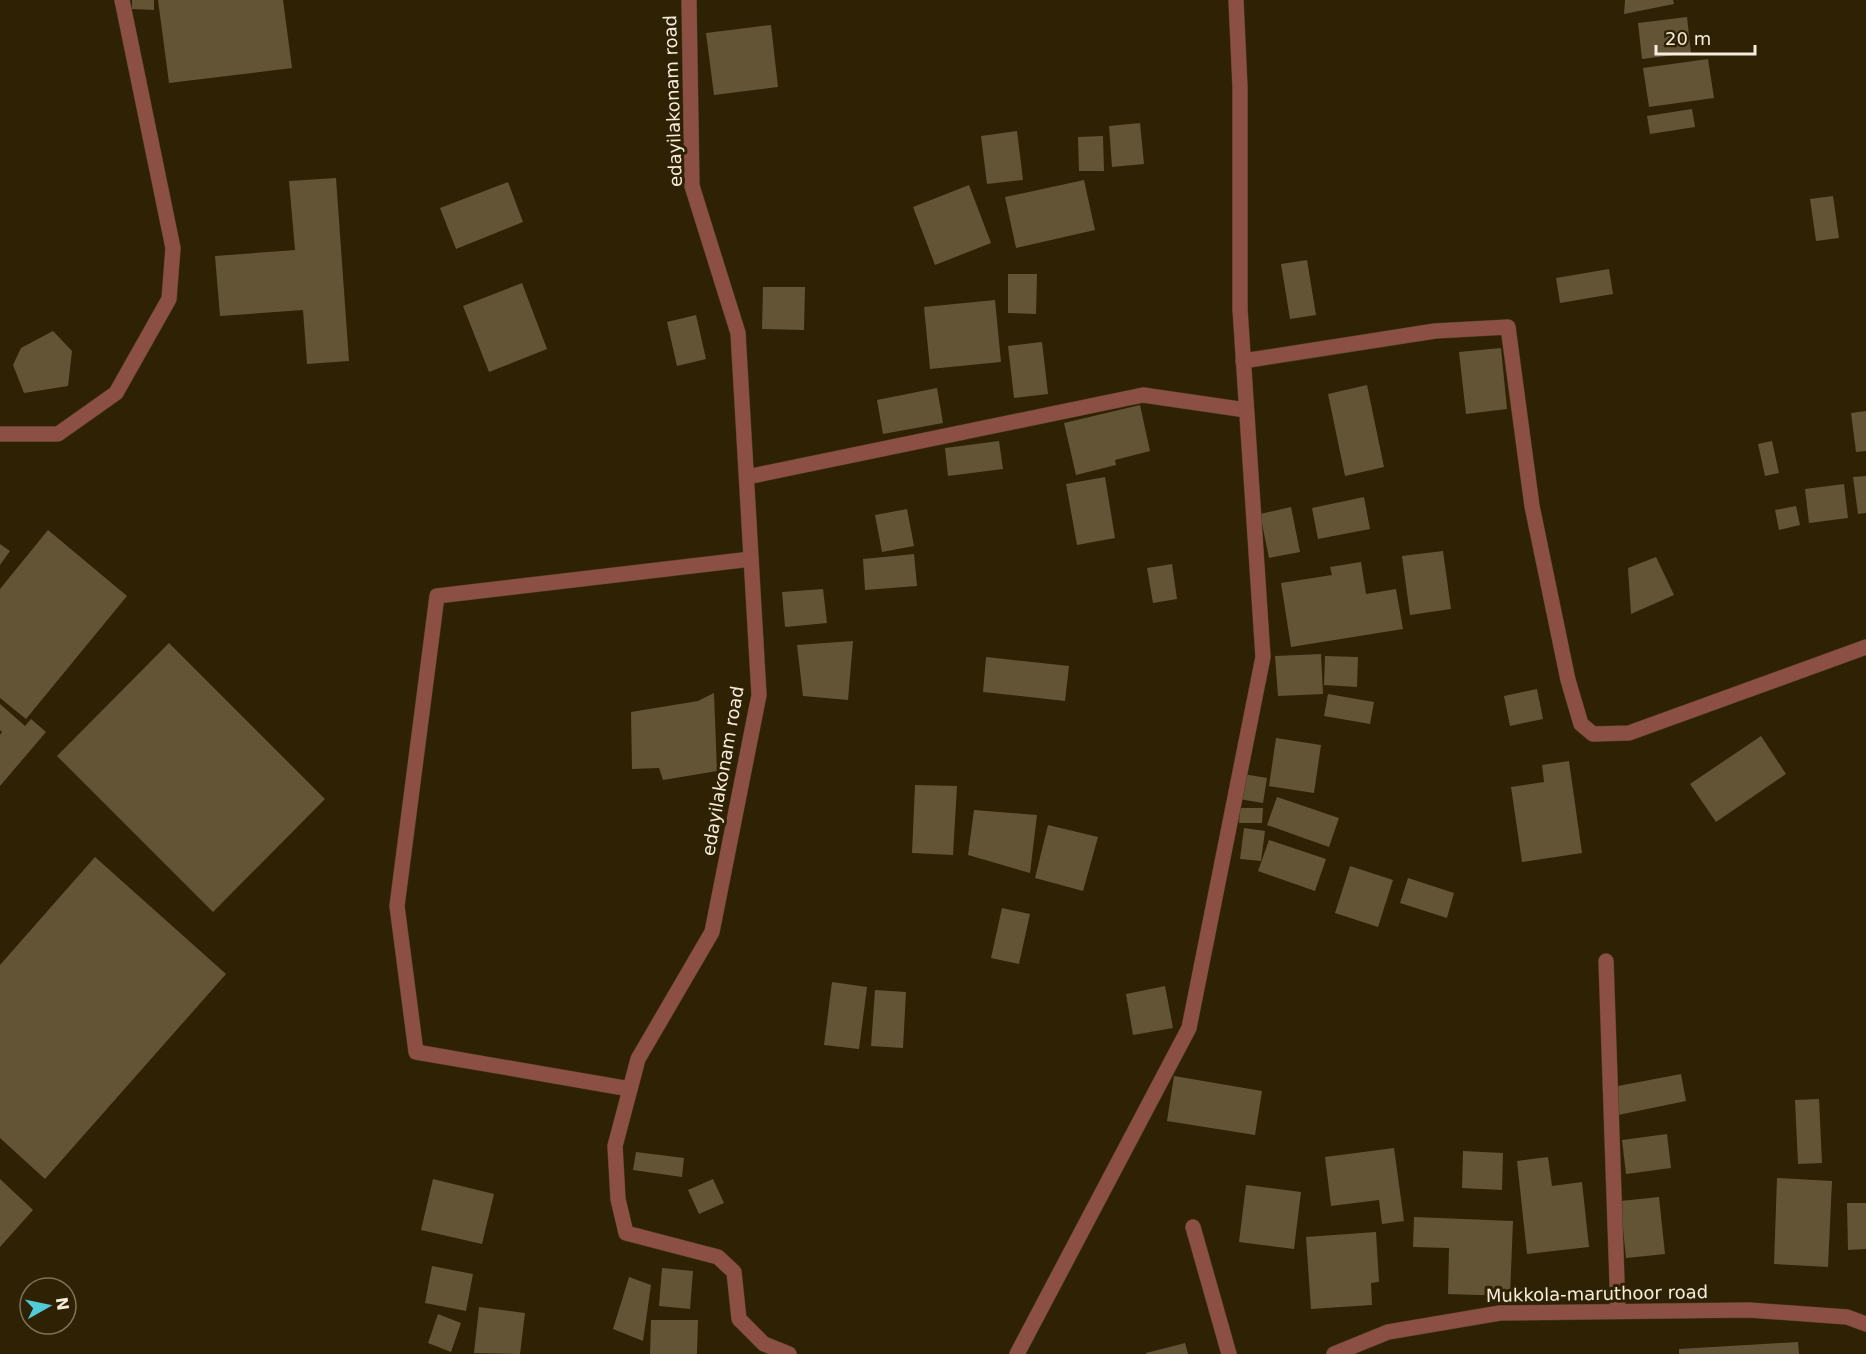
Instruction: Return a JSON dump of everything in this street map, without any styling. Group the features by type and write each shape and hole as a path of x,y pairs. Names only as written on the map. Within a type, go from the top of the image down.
{"street":[{"path":"0,434 58,434 116,393 169,299 173,248 122,0"},
{"name":"edayilakonam road","path":"689,0 692,186 738,333 759,695 712,932 638,1059 615,1146 618,1199 627,1233 718,1257 734,1272 739,1319 764,1344 789,1354"},
{"path":"1017,1354 1189,1028 1263,657 1240,309 1240,87 1236,0"},
{"path":"1244,361 1435,332 1508,327 1532,506 1568,680 1581,724 1593,734 1629,733 1866,646"},
{"path":"747,477 1143,395 1246,410"},
{"path":"630,1089 416,1052 397,906 436,596 751,559"},
{"path":"1606,961 1618,1311"},
{"path":"1193,1227 1229,1354"},
{"name":"Mukkola-maruthoor road","path":"1334,1354 1389,1332 1500,1313 1749,1310 1847,1317 1866,1324"}],"building":[{"path":"132,0 154,0 154,10 132,9"},
{"path":"158,0 283,0 292,68 169,83"},
{"path":"1625,0 1673,0 1674,4 1624,14"},
{"path":"1687,17 1691,53 1642,59 1638,23"},
{"path":"771,25 778,87 714,95 706,33"},
{"path":"1708,59 1714,98 1649,107 1643,68"},
{"path":"1692,109 1695,127 1650,134 1647,116"},
{"path":"1140,123 1144,164 1112,167 1109,126"},
{"path":"1017,131 1023,180 987,184 981,136"},
{"path":"1103,136 1104,171 1079,171 1078,137"},
{"path":"336,178 349,361 307,364 303,310 220,316 215,256 295,250 289,181"},
{"path":"1084,180 1095,230 1016,248 1005,197"},
{"path":"508,182 523,222 456,249 440,208"},
{"path":"969,185 991,243 935,265 913,207"},
{"path":"1833,196 1839,238 1816,241 1810,199"},
{"path":"1307,260 1316,315 1290,319 1281,264"},
{"path":"1609,269 1613,294 1560,303 1556,278"},
{"path":"1008,274 1037,274 1036,314 1008,313"},
{"path":"522,283 547,349 489,372 463,306"},
{"path":"763,287 805,287 804,330 762,329"},
{"path":"995,300 1001,362 930,369 924,307"},
{"path":"696,315 706,359 677,366 667,322"},
{"path":"53,331 72,351 68,386 24,393 13,365 21,348"},
{"path":"1042,342 1048,394 1014,398 1008,346"},
{"path":"1501,348 1507,409 1466,414 1459,352"},
{"path":"1367,385 1384,467 1345,476 1328,394"},
{"path":"937,388 943,423 883,434 877,400"},
{"path":"1140,405 1150,451 1115,460 1116,465 1076,475 1064,423"},
{"path":"1866,411 1866,451 1856,452 1851,413"},
{"path":"999,441 1003,469 948,476 945,448"},
{"path":"1772,441 1779,473 1765,476 1758,444"},
{"path":"1866,476 1866,513 1858,514 1853,477"},
{"path":"1105,477 1115,538 1077,545 1066,484"},
{"path":"1844,484 1848,518 1809,523 1805,489"},
{"path":"1364,497 1370,529 1318,539 1312,508"},
{"path":"1796,506 1800,525 1779,530 1775,510"},
{"path":"1291,507 1300,552 1269,558 1260,514"},
{"path":"907,509 914,546 882,552 875,515"},
{"path":"48,530 127,596 26,719 0,698 0,589"},
{"path":"0,544 10,551 0,565"},
{"path":"1443,551 1451,609 1410,615 1402,556"},
{"path":"914,554 917,586 865,590 863,559"},
{"path":"1656,557 1674,595 1631,614 1628,568"},
{"path":"1361,562 1366,594 1396,589 1403,629 1291,647 1281,583 1332,575 1330,567"},
{"path":"1172,564 1177,599 1153,603 1147,568"},
{"path":"823,589 827,623 785,627 782,592"},
{"path":"853,641 848,700 803,696 797,645"},
{"path":"169,643 325,799 213,912 57,756"},
{"path":"1321,654 1323,694 1278,696 1275,656"},
{"path":"1325,656 1358,657 1357,687 1324,685"},
{"path":"986,657 1069,666 1065,701 983,692"},
{"path":"1537,689 1543,719 1510,726 1504,696"},
{"path":"714,693 717,771 663,780 659,768 632,769 631,712 698,701"},
{"path":"1328,694 1374,702 1370,724 1324,716"},
{"path":"0,704 25,726 31,719 46,732 0,786 0,735 2,732 0,730"},
{"path":"1761,736 1786,774 1716,822 1690,784"},
{"path":"1276,738 1321,745 1314,793 1269,786"},
{"path":"1569,761 1582,853 1522,862 1511,787 1544,782 1542,765"},
{"path":"1243,774 1267,778 1263,803 1239,799"},
{"path":"915,785 957,786 953,855 912,853"},
{"path":"1277,797 1339,818 1329,847 1267,825"},
{"path":"1240,808 1263,808 1262,823 1239,823"},
{"path":"974,810 1037,815 1030,873 968,855"},
{"path":"1048,825 1098,837 1083,891 1035,878"},
{"path":"1244,828 1265,831 1261,861 1240,859"},
{"path":"1269,840 1326,859 1315,891 1258,871"},
{"path":"95,857 226,974 45,1179 0,1138 0,965"},
{"path":"1350,866 1393,880 1378,927 1335,913"},
{"path":"1408,878 1454,893 1447,918 1400,903"},
{"path":"1002,908 1030,914 1019,964 991,958"},
{"path":"832,982 867,987 859,1049 824,1045"},
{"path":"1165,986 1173,1028 1133,1035 1126,994"},
{"path":"875,990 906,992 903,1048 871,1046"},
{"path":"1681,1074 1686,1101 1618,1115 1613,1087"},
{"path":"1174,1076 1262,1091 1255,1135 1167,1121"},
{"path":"1819,1099 1822,1163 1798,1164 1795,1100"},
{"path":"1667,1134 1671,1168 1626,1174 1622,1140"},
{"path":"1394,1148 1404,1221 1382,1224 1379,1200 1331,1206 1325,1157"},
{"path":"1463,1151 1503,1153 1502,1190 1462,1188"},
{"path":"636,1152 684,1158 682,1177 633,1170"},
{"path":"1548,1157 1552,1186 1582,1182 1589,1247 1527,1254 1517,1161"},
{"path":"1777,1178 1832,1181 1828,1267 1774,1264"},
{"path":"0,1179 33,1210 0,1247"},
{"path":"433,1179 494,1194 482,1244 421,1230"},
{"path":"713,1179 724,1203 699,1214 688,1190"},
{"path":"1246,1185 1301,1192 1294,1249 1239,1242"},
{"path":"1659,1197 1665,1254 1626,1258 1620,1201"},
{"path":"1847,1203 1866,1203 1866,1249 1848,1250"},
{"path":"1414,1217 1513,1221 1510,1296 1448,1294 1449,1248 1413,1247"},
{"path":"1376,1232 1379,1282 1371,1283 1372,1305 1311,1309 1306,1237"},
{"path":"432,1266 473,1274 466,1311 425,1303"},
{"path":"662,1268 693,1271 690,1309 659,1306"},
{"path":"629,1277 651,1285 643,1341 613,1329"},
{"path":"479,1307 525,1313 520,1354 474,1353"},
{"path":"438,1314 461,1323 451,1352 428,1343"},
{"path":"651,1320 698,1320 697,1354 650,1354"},
{"path":"1798,1342 1799,1354 1679,1354 1679,1349"},
{"path":"1185,1343 1188,1354 1146,1354 1146,1353"}]}
